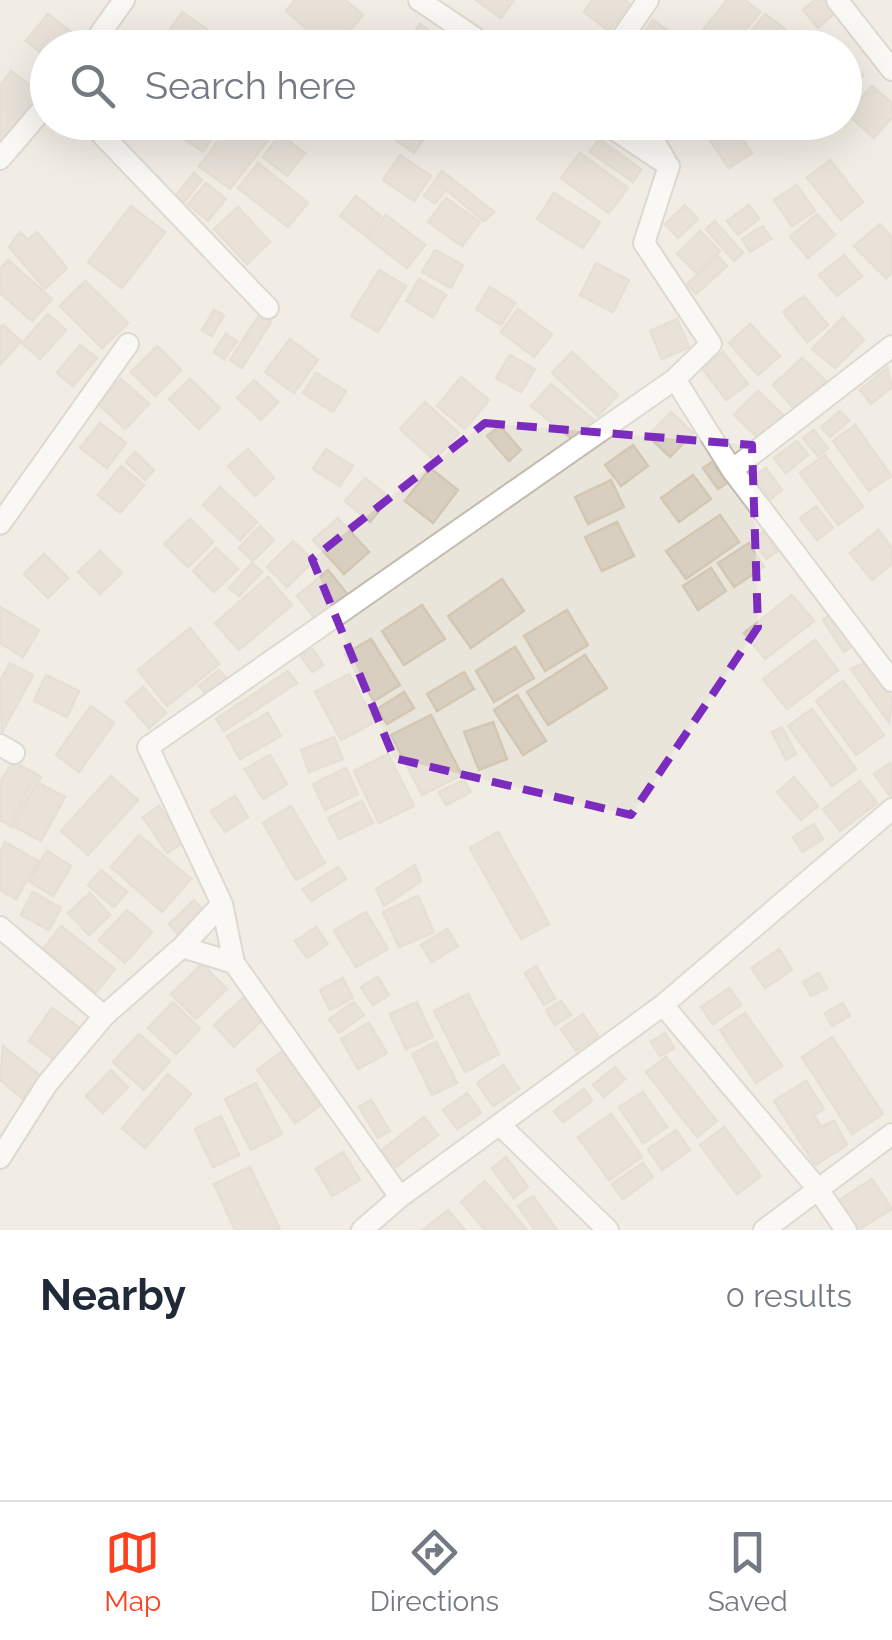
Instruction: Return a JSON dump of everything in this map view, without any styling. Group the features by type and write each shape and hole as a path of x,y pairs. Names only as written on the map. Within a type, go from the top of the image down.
{"street":[{"path":"103,30 124,0"},
{"path":"419,0 463,30"},
{"path":"627,30 648,0"},
{"path":"837,0 861,30"},
{"path":"862,32 892,70"},
{"path":"0,159 30,125"},
{"path":"107,140 268,308"},
{"path":"629,140 669,166"},
{"path":"400,1197 234,962 222,904 148,747 675,379 711,344 644,243 669,166 654,140"},
{"path":"0,524 128,344"},
{"path":"732,470 892,346"},
{"path":"675,379 732,470 892,681"},
{"path":"362,1230 400,1197 502,1128 664,1005 892,809"},
{"path":"0,1158 47,1084 104,1016 182,947 222,904"},
{"path":"0,927 104,1016"},
{"path":"182,947 234,962"},
{"path":"664,1005 817,1188 846,1230"},
{"path":"502,1128 608,1230"},
{"path":"764,1230 892,1134"}],"highlighted area":[{"path":"485,423 752,445 758,627 631,815 394,758 312,559"}],"shaded area":[{"path":"0,0 892,0 892,1230 0,1230"}],"building":[{"path":"295,0 345,0 363,15 350,30 308,30 286,11"},
{"path":"476,0 514,0 501,18"},
{"path":"592,0 625,0 630,4 610,30 584,12"},
{"path":"727,0 745,0 760,12 746,30 703,30"},
{"path":"815,0 828,0 837,11 818,28 803,10"},
{"path":"182,12 208,30 170,30"},
{"path":"48,14 68,30 35,30"},
{"path":"765,14 786,30 752,30"},
{"path":"653,20 667,30 646,30"},
{"path":"11,71 30,85 30,110 0,151 0,86"},
{"path":"872,86 892,103 892,117 874,138 862,127 862,97"},
{"path":"186,140 211,140 203,152"},
{"path":"219,140 268,140 230,189 199,166"},
{"path":"276,140 288,140 305,153 287,176 263,157"},
{"path":"396,140 423,140 414,153"},
{"path":"600,140 641,169 633,182 590,152"},
{"path":"710,140 743,140 752,153 729,168"},
{"path":"580,153 628,188 609,213 561,178"},
{"path":"400,155 431,176 414,201 383,180"},
{"path":"830,160 863,202 841,220 807,178"},
{"path":"258,163 308,203 288,227 238,188"},
{"path":"442,171 494,212 484,221 446,190 435,203 424,196"},
{"path":"194,173 202,180 184,202 176,195"},
{"path":"206,183 226,199 208,221 188,204"},
{"path":"797,185 815,211 792,226 774,200"},
{"path":"554,193 600,222 583,248 537,219"},
{"path":"356,196 381,216 366,236 340,216"},
{"path":"446,198 480,222 462,246 428,222"},
{"path":"685,205 698,219 678,238 665,224"},
{"path":"749,205 759,219 738,235 727,221"},
{"path":"131,206 165,232 122,288 88,262"},
{"path":"238,207 270,242 247,264 214,229"},
{"path":"817,214 835,235 808,258 790,237"},
{"path":"386,215 425,245 407,268 368,238"},
{"path":"715,221 743,253 734,261 706,229"},
{"path":"880,224 892,237 892,273 886,278 854,246"},
{"path":"763,226 771,239 750,252 742,239"},
{"path":"700,231 720,251 697,274 677,254"},
{"path":"20,232 28,240 37,232 67,268 45,289 9,247"},
{"path":"435,250 463,265 451,288 422,272"},
{"path":"844,255 862,276 837,296 819,275"},
{"path":"718,256 727,266 696,294 687,284"},
{"path":"8,260 52,299 32,321 0,293 0,269"},
{"path":"596,263 629,280 613,312 580,295"},
{"path":"379,270 406,286 378,332 351,316"},
{"path":"419,279 446,295 433,317 406,301"},
{"path":"85,281 128,323 102,348 60,306"},
{"path":"490,287 515,303 501,325 476,309"},
{"path":"804,296 828,325 807,342 783,312"},
{"path":"518,309 552,334 534,357 501,332"},
{"path":"214,310 224,315 212,336 202,330"},
{"path":"48,314 66,330 40,359 22,343"},
{"path":"259,315 271,322 242,368 230,360"},
{"path":"843,317 864,340 835,368 812,349"},
{"path":"677,319 689,347 662,359 650,331"},
{"path":"750,324 780,356 758,375 729,343"},
{"path":"3,325 21,341 0,365 0,327"},
{"path":"226,334 237,341 224,359 214,352"},
{"path":"290,339 318,360 294,393 265,372"},
{"path":"80,345 97,358 73,386 57,373"},
{"path":"157,346 181,370 155,396 131,372"},
{"path":"572,352 618,395 598,416 552,373"},
{"path":"723,352 748,384 726,400 702,368"},
{"path":"510,355 535,369 521,392 496,378"},
{"path":"802,358 826,381 798,413 773,385"},
{"path":"887,368 892,387 871,404 860,390"},
{"path":"316,373 346,391 333,412 303,393"},
{"path":"461,377 489,400 465,429 437,406"},
{"path":"121,379 149,404 125,429 98,404"},
{"path":"190,379 220,408 199,429 169,399"},
{"path":"254,380 278,402 261,420 237,398"},
{"path":"551,384 596,422 578,444 531,406"},
{"path":"758,391 783,415 759,439 734,415"},
{"path":"425,402 459,433 434,460 400,429"},
{"path":"840,411 849,421 830,437 821,427"},
{"path":"671,412 693,433 670,457 648,436"},
{"path":"100,423 126,443 107,468 80,448"},
{"path":"855,425 891,476 869,491 833,441"},
{"path":"500,426 521,450 509,461 487,436"},
{"path":"814,430 828,448 818,456 803,438"},
{"path":"797,441 808,455 786,473 774,458"},
{"path":"633,445 648,466 621,486 605,465"},
{"path":"248,449 274,478 255,496 228,466"},
{"path":"326,449 353,466 340,486 313,469"},
{"path":"135,452 154,470 145,480 126,462"},
{"path":"825,455 863,507 838,525 800,473"},
{"path":"712,462 727,483 718,489 703,468"},
{"path":"121,466 144,485 120,513 98,495"},
{"path":"430,468 458,490 433,523 405,501"},
{"path":"766,468 782,490 771,499 754,476"},
{"path":"693,475 711,499 679,522 661,498"},
{"path":"365,478 390,498 370,522 345,501"},
{"path":"611,480 624,507 588,524 575,497"},
{"path":"220,487 257,522 240,540 203,505"},
{"path":"816,506 833,528 817,540 800,518"},
{"path":"720,515 739,542 686,579 666,551"},
{"path":"338,518 369,552 344,574 313,540"},
{"path":"190,519 213,542 188,567 164,544"},
{"path":"617,522 634,556 602,571 585,537"},
{"path":"260,526 274,540 253,561 239,548"},
{"path":"878,530 892,548 892,564 872,580 850,553"},
{"path":"764,531 778,551 766,559 752,539"},
{"path":"293,541 314,561 287,587 267,567"},
{"path":"749,543 764,567 734,587 718,563"},
{"path":"216,548 238,569 214,592 193,571"},
{"path":"100,551 122,573 100,594 78,572"},
{"path":"44,554 68,578 48,598 24,574"},
{"path":"252,563 262,572 239,596 229,588"},
{"path":"711,568 726,591 698,610 683,586"},
{"path":"328,570 349,596 318,622 297,596"},
{"path":"268,577 292,605 239,650 215,623"},
{"path":"502,579 524,611 471,648 448,616"},
{"path":"792,595 814,621 765,659 744,633"},
{"path":"422,605 445,639 404,665 382,631"},
{"path":"0,607 39,630 23,657 0,643"},
{"path":"567,610 588,645 545,671 524,636"},
{"path":"833,612 855,644 844,652 823,620"},
{"path":"190,628 219,664 167,706 138,670"},
{"path":"371,639 400,685 374,701 345,654"},
{"path":"815,640 838,670 787,709 763,679"},
{"path":"515,647 534,678 494,702 476,671"},
{"path":"313,649 323,665 312,672 301,656"},
{"path":"585,655 607,688 548,725 527,692"},
{"path":"10,663 33,675 2,732 0,681"},
{"path":"864,663 892,699 889,723 851,669"},
{"path":"219,670 227,679 207,695 199,686"},
{"path":"288,671 297,683 224,731 216,719"},
{"path":"464,672 474,689 437,711 427,694"},
{"path":"349,674 375,722 341,740 315,692"},
{"path":"46,675 79,691 67,717 34,701"},
{"path":"843,681 884,735 856,755 816,701"},
{"path":"143,687 166,713 149,728 126,702"},
{"path":"404,692 414,708 387,724 377,709"},
{"path":"517,695 546,741 523,755 494,710"},
{"path":"91,706 114,723 79,772 56,755"},
{"path":"812,709 856,769 832,786 788,726"},
{"path":"268,713 281,736 240,759 227,736"},
{"path":"431,715 462,775 422,795 391,735"},
{"path":"493,722 507,759 479,770 464,732"},
{"path":"782,727 796,754 786,760 772,732"},
{"path":"334,737 343,759 309,772 301,750"},
{"path":"388,754 414,806 379,823 354,771"},
{"path":"270,755 287,784 263,799 245,769"},
{"path":"13,761 41,777 12,827 0,820 0,783"},
{"path":"892,765 891,797 874,774"},
{"path":"346,768 358,794 325,810 313,784"},
{"path":"111,776 138,800 88,855 61,831"},
{"path":"794,777 818,806 801,820 777,792"},
{"path":"33,780 65,797 41,841 10,824"},
{"path":"464,780 471,792 446,805 439,792"},
{"path":"860,781 877,803 840,831 823,809"},
{"path":"235,796 248,817 225,832 211,811"},
{"path":"362,801 373,823 339,839 328,818"},
{"path":"159,806 184,842 167,853 143,817"},
{"path":"291,806 325,863 296,880 263,823"},
{"path":"814,824 823,839 802,852 793,837"},
{"path":"498,832 549,924 521,939 470,848"},
{"path":"139,835 191,879 162,912 111,867"},
{"path":"5,842 38,861 16,899 0,890 0,852"},
{"path":"47,851 71,866 53,896 29,881"},
{"path":"415,865 421,881 384,906 376,889"},
{"path":"338,867 346,879 311,901 303,889"},
{"path":"101,870 127,892 114,907 88,885"},
{"path":"33,892 61,908 49,930 21,915"},
{"path":"90,893 110,915 89,935 68,913"},
{"path":"418,896 434,932 399,947 383,912"},
{"path":"194,900 208,915 183,939 169,924"},
{"path":"127,910 152,932 125,963 99,940"},
{"path":"366,912 388,949 356,967 334,930"},
{"path":"61,926 115,969 96,992 43,949"},
{"path":"316,927 328,944 307,958 295,941"},
{"path":"447,929 458,946 432,962 421,945"},
{"path":"779,949 792,970 765,988 751,968"},
{"path":"202,964 227,989 196,1019 171,994"},
{"path":"536,966 555,998 544,1005 525,973"},
{"path":"819,973 827,988 811,996 803,982"},
{"path":"378,977 389,995 373,1005 361,987"},
{"path":"343,978 353,998 330,1010 320,990"},
{"path":"729,988 741,1005 713,1024 701,1007"},
{"path":"468,994 499,1054 465,1072 434,1011"},
{"path":"245,996 265,1017 234,1047 214,1025"},
{"path":"561,1001 571,1015 555,1025 546,1010"},
{"path":"173,1002 200,1029 176,1054 148,1028"},
{"path":"354,1002 364,1015 339,1033 329,1019"},
{"path":"417,1002 433,1037 406,1049 390,1014"},
{"path":"843,1003 850,1016 832,1026 825,1013"},
{"path":"52,1008 80,1028 56,1061 29,1041"},
{"path":"745,1013 782,1066 756,1083 720,1030"},
{"path":"583,1014 598,1036 576,1051 561,1029"},
{"path":"369,1023 387,1053 358,1069 341,1039"},
{"path":"665,1033 674,1048 660,1056 651,1042"},
{"path":"139,1034 170,1061 144,1090 113,1062"},
{"path":"832,1037 883,1114 852,1134 802,1057"},
{"path":"436,1042 457,1083 432,1095 412,1054"},
{"path":"3,1046 46,1080 27,1102 0,1080"},
{"path":"283,1051 321,1105 295,1123 257,1070"},
{"path":"666,1057 717,1121 697,1137 646,1072"},
{"path":"503,1065 519,1089 493,1106 477,1083"},
{"path":"615,1067 625,1079 604,1097 593,1085"},
{"path":"111,1070 128,1087 103,1113 86,1096"},
{"path":"168,1074 191,1094 145,1148 122,1128"},
{"path":"806,1081 824,1109 814,1115 821,1127 834,1121 847,1145 815,1165 774,1101"},
{"path":"256,1083 282,1134 251,1150 225,1099"},
{"path":"584,1089 592,1101 563,1122 554,1111"},
{"path":"643,1092 667,1127 643,1143 619,1107"},
{"path":"467,1093 481,1113 457,1129 443,1110"},
{"path":"371,1100 390,1131 378,1138 359,1107"},
{"path":"611,1114 642,1157 609,1180 578,1137"},
{"path":"221,1116 239,1155 213,1167 195,1129"},
{"path":"424,1117 438,1135 396,1167 382,1150"},
{"path":"724,1127 761,1176 737,1194 700,1145"},
{"path":"676,1130 690,1150 662,1170 648,1149"},
{"path":"343,1152 360,1180 332,1196 316,1169"},
{"path":"506,1157 528,1187 514,1198 492,1168"},
{"path":"643,1163 653,1177 623,1199 612,1184"},
{"path":"250,1167 280,1230 235,1230 214,1184"},
{"path":"872,1179 892,1209 858,1230 839,1200"},
{"path":"485,1181 527,1230 485,1230 461,1202"},
{"path":"533,1196 557,1230 535,1230 518,1206"},
{"path":"448,1210 465,1230 423,1230"}]}
